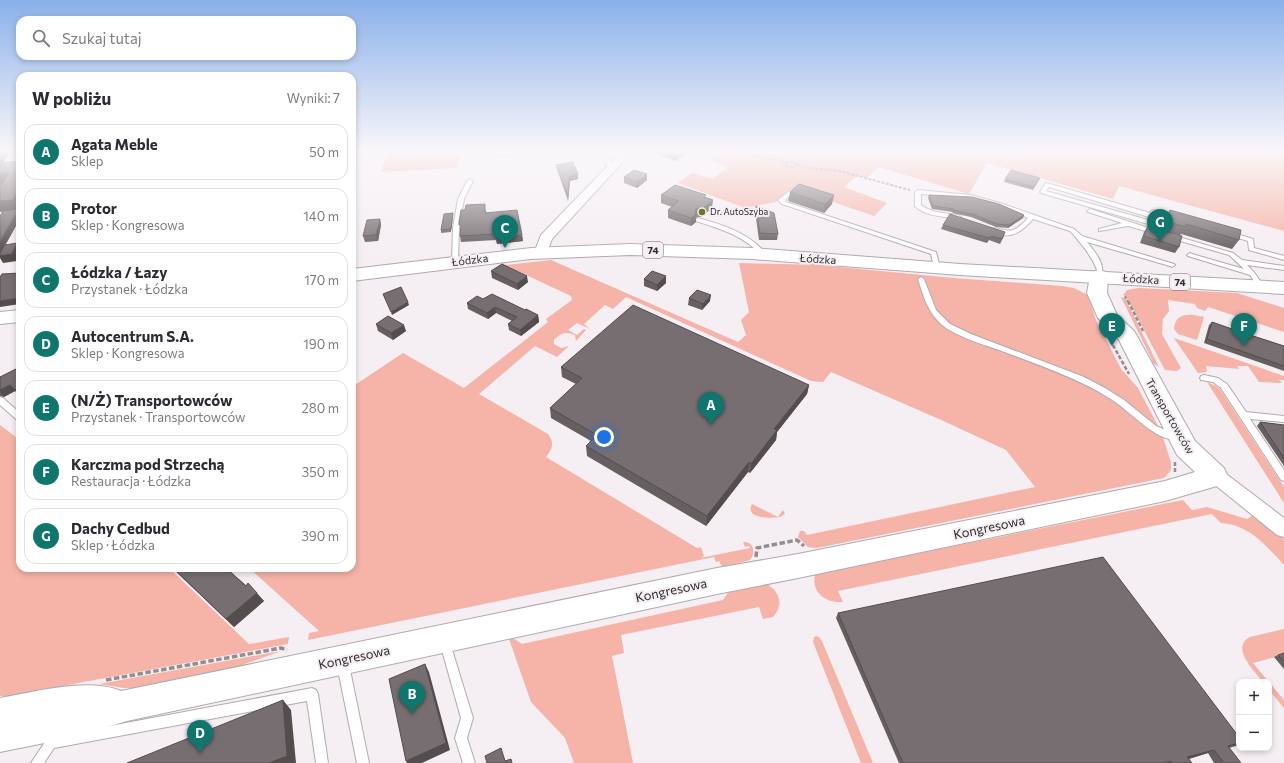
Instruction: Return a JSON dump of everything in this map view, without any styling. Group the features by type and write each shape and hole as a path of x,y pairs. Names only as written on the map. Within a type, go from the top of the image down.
{"street":[{"path":"541,253 546,238 595,186"},
{"name":"Łódzka","path":"356,274 541,253 637,250 765,256 937,268 1099,276 1256,280 1284,288"},
{"name":"Transportowców","path":"1099,276 1096,293 1108,318 1127,336 1180,438 1194,457 1284,528"},
{"path":"0,318 16,316"},
{"name":"Kongresowa","path":"0,736 69,722 127,705 709,582 798,566 1165,492 1208,479 1215,475"},
{"name":"Kongresowa","path":"0,714 59,703 82,702 127,705"}],"lane":[{"path":"455,262 456,228 460,199 467,186"},
{"path":"1047,186 1043,192 1150,224 1153,212 1184,221"},
{"path":"1049,186 1152,216"},
{"path":"792,191 781,200 784,203 934,253 937,268"},
{"path":"963,219 924,211 918,206 918,192 971,197 998,204 1032,218 1068,228 1081,238 1097,263 1100,270 1099,276"},
{"path":"1118,226 1092,214 1161,233"},
{"path":"991,229 1010,233 1018,232 1032,218"},
{"path":"698,220 750,240 760,248 765,256"},
{"path":"1100,230 1128,224"},
{"path":"1221,232 1251,240 1251,249 1284,258"},
{"path":"1168,235 1231,254 1256,280"},
{"path":"1081,238 1172,265"},
{"path":"1188,247 1240,262 1284,268"},
{"path":"1190,255 1256,280"},
{"path":"921,279 930,308 936,317 947,326 1098,388 1121,402 1148,426 1167,436 1180,438"},
{"path":"1204,378 1215,380 1224,386 1284,477"},
{"path":"0,400 16,414"},
{"path":"1243,415 1284,419"},
{"path":"444,639 467,718 461,738 468,763"},
{"path":"342,660 363,763"},
{"path":"37,763 51,743 312,694 322,763"}],"path":[{"path":"888,186 918,192"},
{"path":"99,681 281,648 287,650"}],"shaded area":[{"path":"685,186 846,186 844,187 887,203 874,216 792,188 776,202 745,208"},
{"path":"941,186 974,186 969,194"},
{"path":"1066,186 1284,186 1284,231 1119,186 1113,199"},
{"path":"551,260 738,342 746,335 741,320 749,312 739,263 819,265 1074,288 1088,295 1096,320 1121,369 1138,388 1163,437 1171,463 1171,470 1164,478 817,548 808,547 798,537 800,531 804,531 807,535 1035,487 1006,450 831,372 823,382 811,381 626,297 613,309 605,305 584,324 590,329 577,323 568,330 577,335 584,329 586,330 576,341 575,335 568,333 561,334 554,340 554,344 561,348 569,346 557,357 535,346 479,394 548,434 552,446 546,457 697,548 701,547 704,556 700,558 750,548 749,546 745,547 743,542 747,542 752,545 753,548 753,554 750,560 722,567 719,561 716,562 714,557 308,640 309,633 319,631 253,572 356,572 356,384 403,353 464,388 548,322 546,319 572,300 571,296 505,265"},
{"path":"1139,288 1237,293 1284,308 1284,332 1208,307 1205,311 1197,308 1195,304 1168,300 1169,311 1163,319 1162,334 1181,368 1177,371 1165,370 1126,296 1123,295 1127,290"},
{"path":"1121,297 1125,298 1159,367 1153,363"},
{"path":"1194,315 1204,317 1197,340 1178,334 1174,329 1176,322 1180,317"},
{"path":"1174,338 1284,376 1284,380 1279,380 1282,383 1259,382 1248,366 1237,366 1239,369 1206,366 1207,372 1198,373"},
{"path":"1207,382 1220,389 1284,487 1284,503"},
{"path":"0,425 16,437 16,572 173,572 249,644 289,637 288,644 8,696 0,696"},
{"path":"1183,500 1192,510 1207,507 1247,519 1254,515 1284,539 1284,565 1263,543 1249,532 1221,523 1212,514 838,591 843,602 826,599 821,596 815,587 815,574"},
{"path":"752,504 778,517 783,510 785,514 780,517 771,518 760,517 752,513"},
{"path":"767,584 775,591 779,599 779,608 773,617 763,619 759,607 621,635 624,653 612,656 633,763 574,763 565,738 531,702 509,639 513,638 522,644 723,600 729,591"},
{"path":"1284,629 1284,655 1253,663 1266,679 1261,679 1250,666 1243,653 1242,647 1244,641 1250,637"},
{"path":"816,636 822,641 873,763 861,763 813,642 814,637"},
{"path":"281,651 228,670 138,688 124,688 99,684"},
{"path":"1272,686 1284,700 1284,708 1272,694"}],"building":[{"path":"1,186 16,186 16,194 13,200 0,201"},
{"path":"564,186 569,186 568,196"},
{"path":"674,186 677,186 706,195 704,197 713,200 702,209 698,208 695,210 696,214 691,218 668,210 679,201 661,195"},
{"path":"797,186 804,186 834,195 825,204 790,192"},
{"path":"929,195 972,197 999,204 1024,215 1009,225 997,224 972,214 953,210 954,209 933,206"},
{"path":"485,204 485,213 517,210 522,235 496,238 495,234 460,236 461,225 459,225 459,222 461,210 465,210 466,205"},
{"path":"756,206 774,213 778,234 760,233"},
{"path":"16,209 16,213 0,242 0,216 3,211"},
{"path":"1170,210 1241,230 1239,240 1186,224 1186,227 1165,221"},
{"path":"453,213 451,229 441,230 444,214"},
{"path":"950,214 1005,232 1002,239 991,236 989,238 943,225"},
{"path":"380,219 376,235 363,236 367,220"},
{"path":"1148,226 1182,236 1179,247 1144,236"},
{"path":"16,243 12,254 0,256 0,253 5,245"},
{"path":"502,264 527,276 517,284 491,271"},
{"path":"652,271 666,276 657,285 644,279"},
{"path":"16,273 16,299 0,301 0,277 2,274"},
{"path":"401,287 408,302 391,312 383,294"},
{"path":"697,290 711,295 703,304 689,298"},
{"path":"492,294 538,315 520,330 508,324 517,317 495,307 487,313 467,303 477,296 483,299"},
{"path":"633,305 809,385 774,429 777,430 751,464 749,462 707,516 586,446 597,435 550,408 582,378 561,367"},
{"path":"388,316 404,325 391,333 376,324"},
{"path":"1212,322 1232,329 1233,326 1250,332 1250,335 1284,346 1284,366 1207,339"},
{"path":"16,369 16,389 10,385 0,390 0,377"},
{"path":"1260,422 1284,425 1284,458"},
{"path":"1103,557 1236,733 1236,744 1228,746 1241,763 1224,763 1214,750 1187,757 1192,763 1173,763 1171,761 1163,763 903,763 838,613"},
{"path":"177,572 230,572 246,586 248,583 257,593 226,619"},
{"path":"1284,653 1284,661 1278,655"},
{"path":"425,664 446,743 406,761 389,679"},
{"path":"283,700 287,756 269,763 127,763"},
{"path":"501,748 505,761 511,759 512,763 487,763 485,756"}],"place":[{"name":"Dr. AutoSzyba","path":"702,212"},
{"name":"Dachy Cedbud","path":"1160,242"},
{"name":"Łódzka / Łazy","path":"505,248"},
{"name":"(N/Ż) Transportowców","path":"1112,346"},
{"name":"Karczma pod Strzechą","path":"1244,346"},
{"name":"Agata Meble","path":"711,425"},
{"name":"Protor","path":"412,714"},
{"name":"Autocentrum S.A.","path":"200,753"}]}
